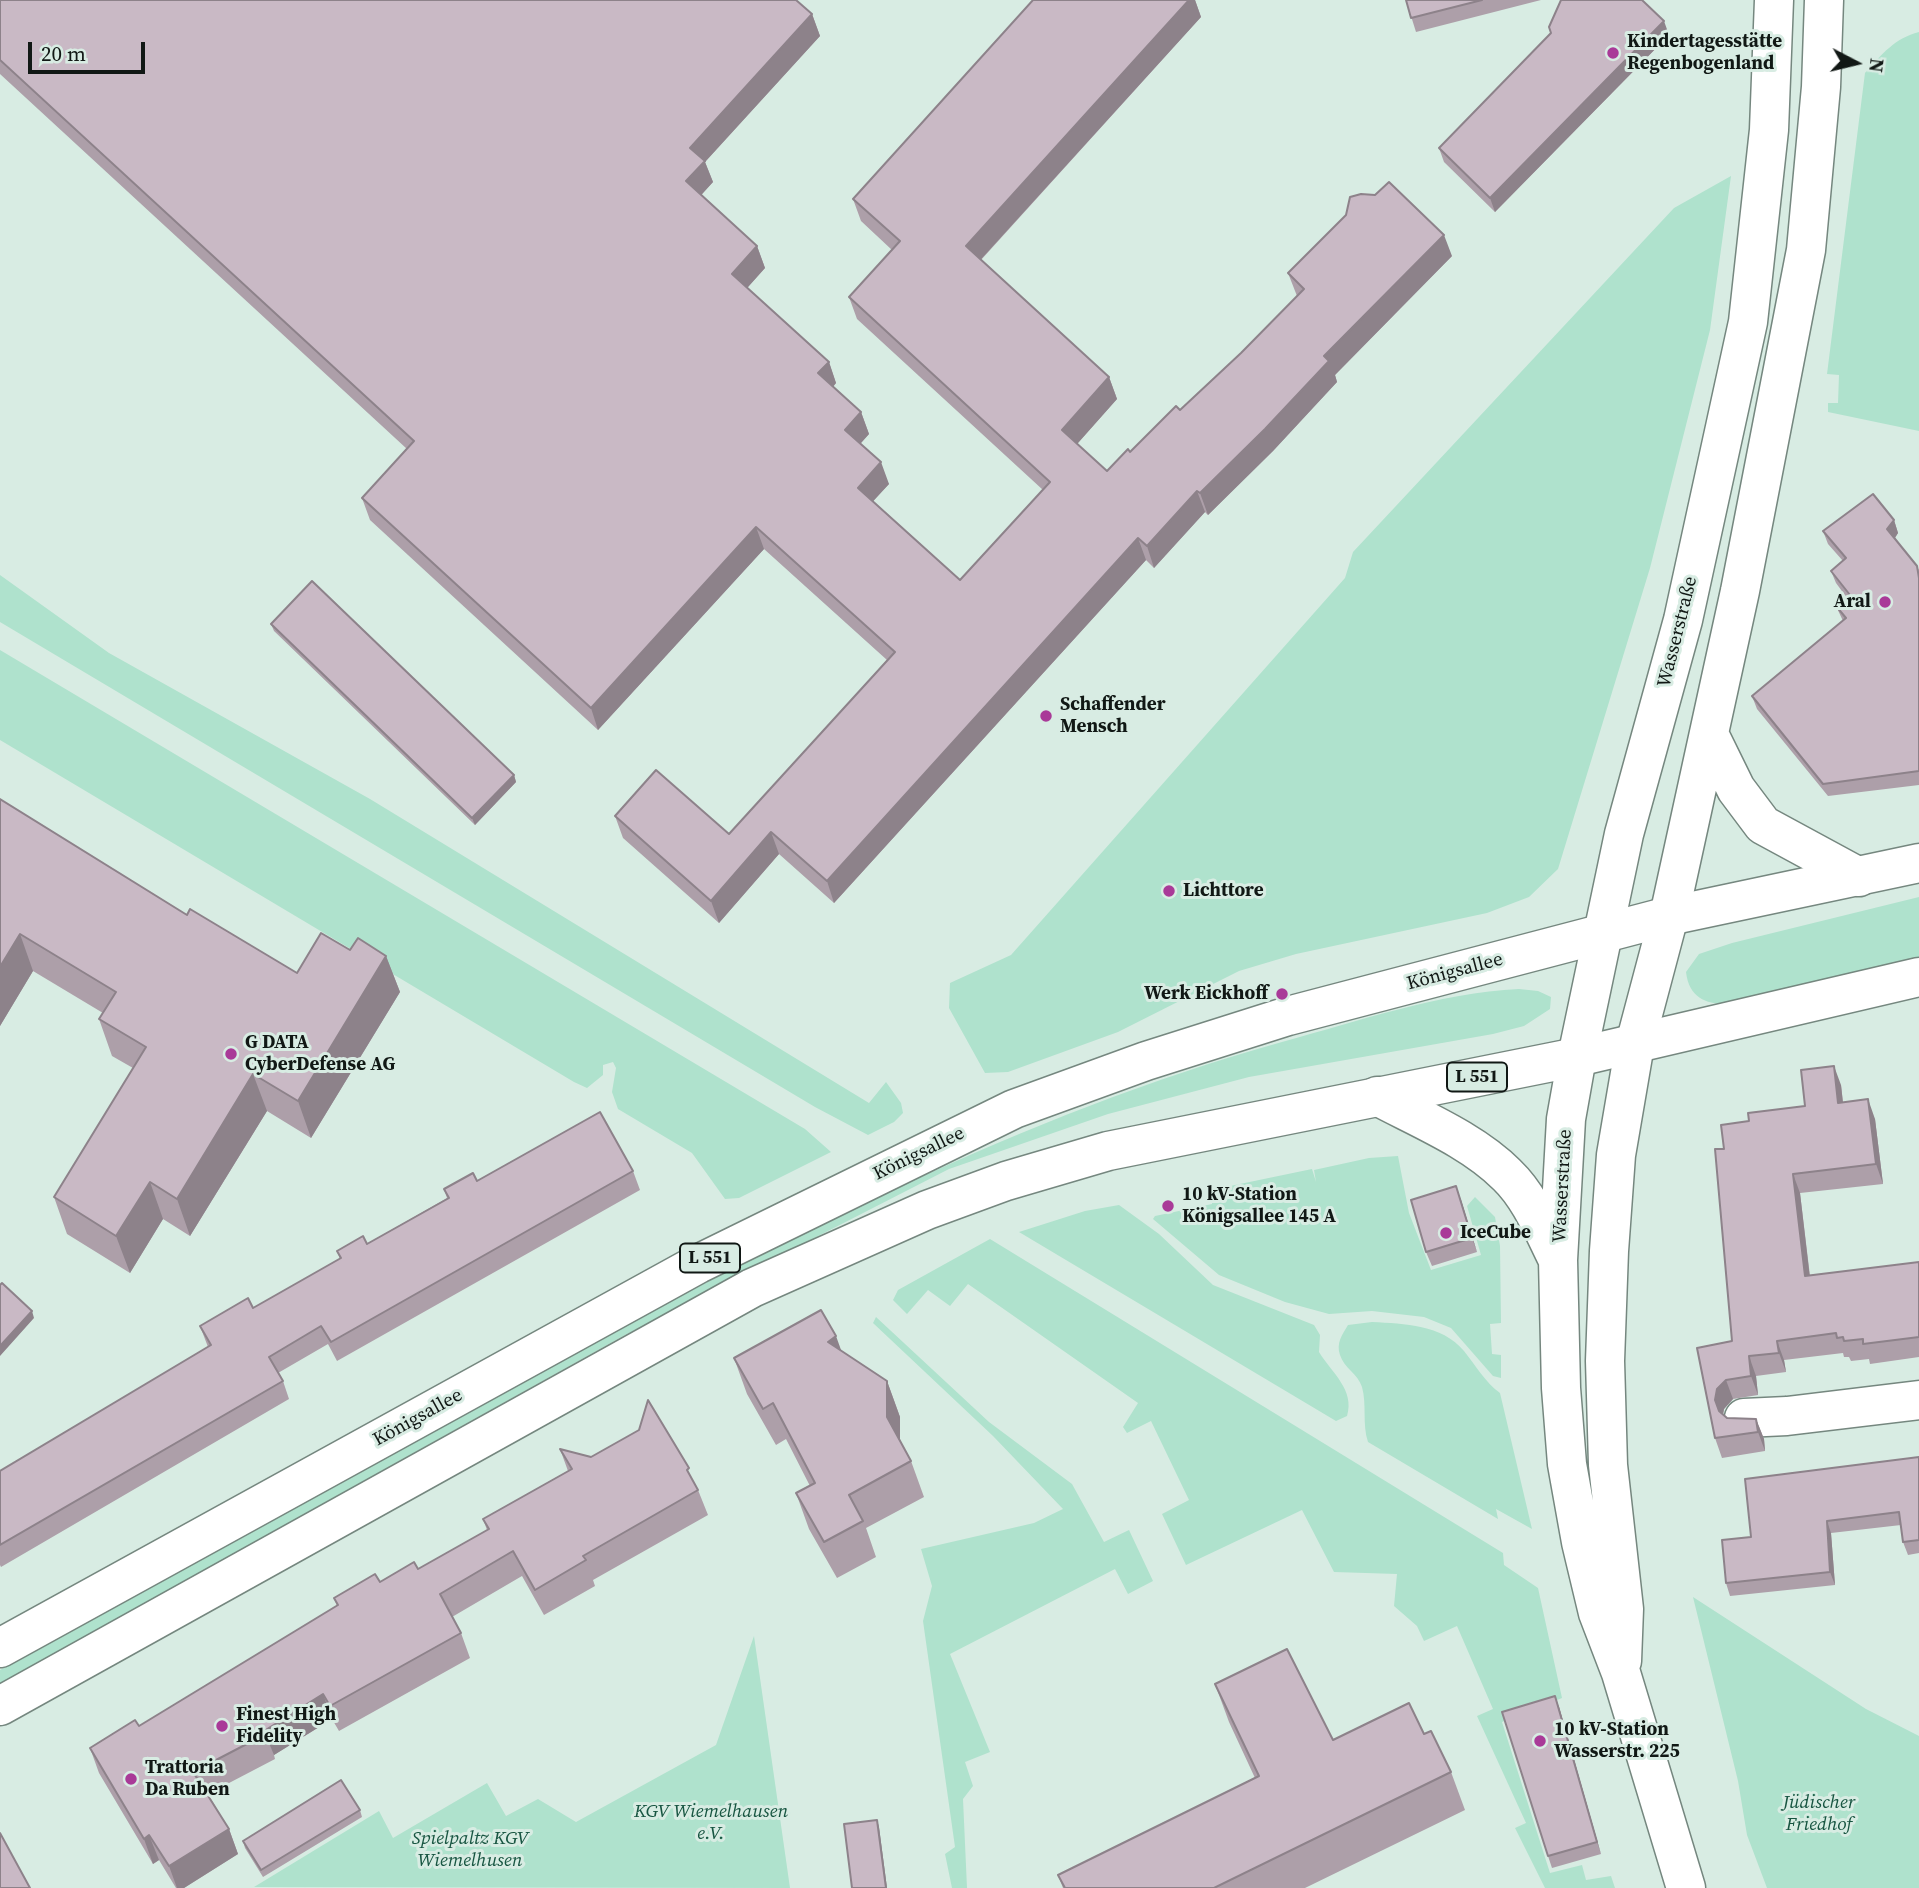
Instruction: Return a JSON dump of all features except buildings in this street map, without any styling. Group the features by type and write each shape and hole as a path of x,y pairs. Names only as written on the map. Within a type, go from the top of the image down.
{"main road":[{"name":"Wasserstraße","path":"1686,1888 1621,1673 1598,1613 1567,1464 1561,1388 1558,1260 1566,1119 1602,933 1628,822 1684,620 1748,322 1769,130 1773,0"},
{"path":"1809,0 1836,0"},
{"name":"Wasserstraße","path":"1621,1673 1624,1609 1608,1465 1605,1361 1616,1155 1635,1044 1669,916 1709,734 1806,250 1821,87 1824,0"},
{"path":"1709,734 1736,789 1763,825 1859,877"},
{"name":"Königsallee","path":"0,1648 698,1264 1014,1109 1146,1061 1288,1016 1669,916 1919,863"},
{"name":"L 551","path":"0,1706 740,1295 821,1256 1006,1181 1108,1152 1577,1057 1919,977"},
{"name":"Wasserstraße","path":"1377,1096 1454,1138 1507,1175 1531,1207 1558,1260"},
{"path":"1744,1418 1787,1416 1919,1400"}],"green space":[{"path":"1919,32 1919,431 1828,412 1828,403 1838,403 1839,375 1827,374 1865,73 1896,43"},
{"path":"1731,176 1710,330 1650,568 1558,869 1529,897 1487,913 1296,954 1239,971 1118,1032 1008,1072 985,1073 949,1008 950,983 1011,955 1345,578 1353,552 1674,208"},
{"path":"0,575 109,653 370,799 869,1103 886,1082 901,1103 903,1113 894,1122 868,1135 815,1107 0,622"},
{"path":"0,650 805,1129 831,1152 739,1198 725,1199 692,1153 618,1109 612,1092 616,1068 613,1062 603,1065 603,1075 587,1088 574,1082 0,740"},
{"path":"1919,897 1919,958 1748,1002 1708,1002 1693,992 1689,984 1686,972 1699,954 1732,943"},
{"path":"1519,989 1538,991 1551,997 1550,1009 1524,1026 1493,1034 1249,1077 1108,1114 949,1169 625,1335 0,1684 0,1670 634,1321 904,1184 1090,1106 1185,1072 1399,1009 1459,996"},
{"path":"1398,1156 1409,1213 1431,1270 1481,1255 1467,1206 1475,1197 1495,1217 1500,1246 1501,1323 1490,1324 1492,1354 1501,1355 1501,1378 1493,1376 1451,1328 1424,1317 1372,1311 1329,1314 1285,1302 1219,1275 1153,1219 1155,1216 1212,1204 1211,1190 1312,1169 1316,1182 1314,1170 1369,1158"},
{"path":"1119,1205 1159,1234 1213,1285 1314,1325 1320,1335 1319,1352 1341,1382 1348,1398 1347,1416 1336,1421 1019,1232 1085,1211"},
{"path":"990,1239 1503,1553 1504,1565 1538,1588 1562,1698 1502,1722 1550,1873 1582,1865 1586,1880 1611,1876 1615,1888 1545,1888 1515,1828 1526,1823 1477,1716 1493,1709 1457,1626 1424,1641 1417,1626 1394,1606 1397,1574 1334,1572 1302,1510 1186,1565 1162,1514 1189,1500 1151,1421 1127,1433 1123,1427 1138,1403 968,1284 950,1306 928,1290 907,1314 893,1300 898,1290"},
{"path":"876,1317 989,1422 1072,1484 1104,1542 1129,1530 1153,1581 1128,1594 1115,1569 950,1654 990,1752 965,1762 973,1786 963,1799 967,1888 952,1888 945,1854 955,1847 923,1621 932,1586 921,1549 1034,1523 1063,1509 993,1436 873,1323"},
{"path":"1372,1322 1422,1327 1445,1335 1464,1351 1485,1379 1500,1393 1532,1529 1496,1509 1498,1519 1368,1442 1362,1387 1342,1360 1339,1347 1340,1339 1348,1325"},
{"name":"Jüdischer Friedhof","path":"1693,1597 1866,1709 1919,1736 1919,1888 1767,1888 1747,1835 1738,1781"},
{"name":"KGV Wiemelhausen e.V.","path":"754,1636 790,1888 254,1887 379,1811 393,1838 487,1783 506,1816 538,1799 576,1822 716,1745"}],"place":[{"name":"Kindertagesstätte Regenbogenland","path":"1613,53"},
{"name":"Aral","path":"1885,602"},
{"name":"Schaffender Mensch","path":"1046,716"},
{"name":"Lichttore","path":"1169,891"},
{"name":"Werk Eickhoff","path":"1282,994"},
{"name":"G DATA CyberDefense AG","path":"231,1054"},
{"name":"10 kV-Station Königsallee 145 A","path":"1168,1206"},
{"name":"IceCube","path":"1446,1233"},
{"name":"Finest High Fidelity","path":"222,1726"},
{"name":"10 kV-Station Wasserstr. 225","path":"1540,1741"},
{"name":"Trattoria Da Ruben","path":"131,1779"}],"park label":[{"name":"Spielpaltz KGV Wiemelhusen","path":"470,1850"}]}
